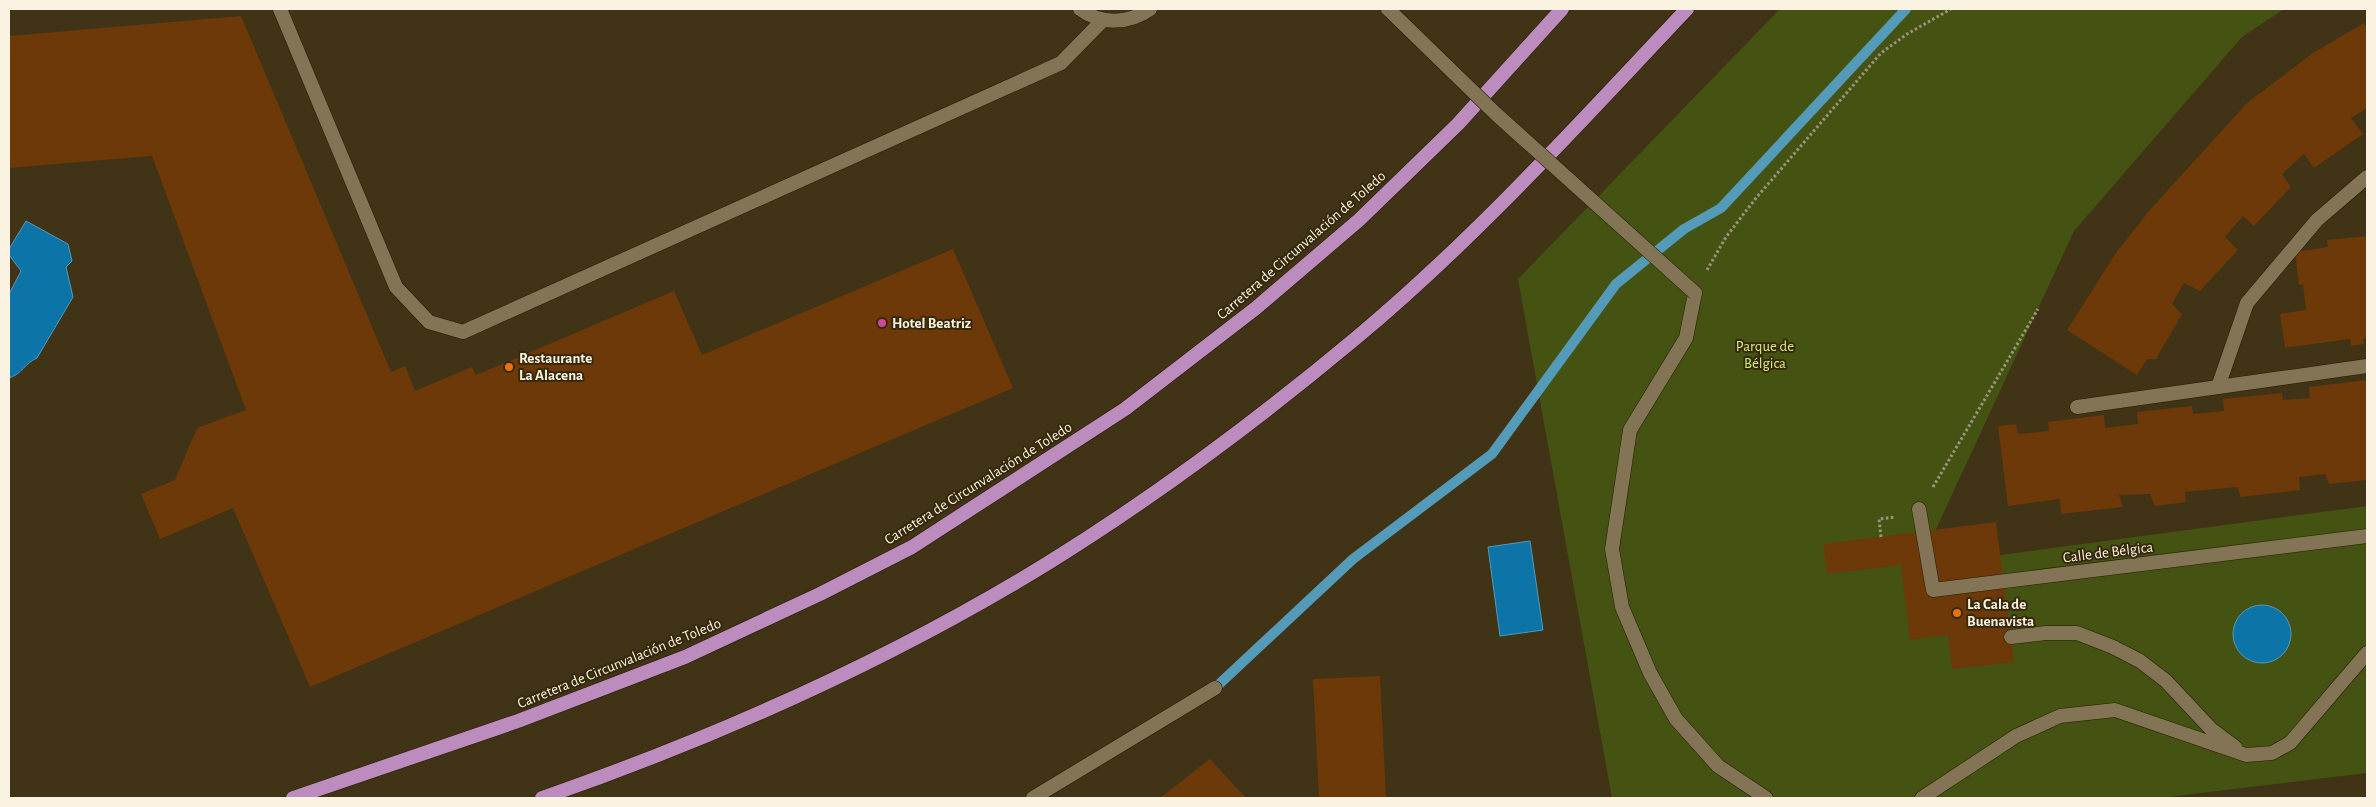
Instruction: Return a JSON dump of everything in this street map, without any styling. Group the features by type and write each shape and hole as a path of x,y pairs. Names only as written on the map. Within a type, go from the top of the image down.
{"highway":[{"path":"1528,46 1550,9"},
{"name":"Carretera de Circunvalación de Toledo","path":"293,798 518,721 685,656 820,594 912,547 1125,409 1256,308 1359,220 1458,124 1562,9"},
{"path":"542,798 616,773 824,683 953,618 1049,562 1155,492 1255,419 1359,336 1497,209 1688,9"}],"street":[{"path":"280,9 396,287 429,322 463,332 1061,63 1103,20"},
{"path":"1080,9 1103,20 1122,21 1140,16 1150,9"},
{"path":"1388,9 1496,114 1695,293 1686,338 1630,430 1612,549 1622,607 1650,673 1676,719 1718,766 1766,798"},
{"path":"2218,387 2247,304 2317,220 2367,177"},
{"path":"2077,407 2367,366"},
{"name":"Calle de Bélgica","path":"1920,509 1933,590 2367,536"},
{"path":"2011,637 2046,633 2077,633 2113,647 2140,661 2166,681 2211,729 2246,756"},
{"path":"1922,798 2016,736 2060,716 2115,710 2246,756 2272,752 2290,743 2367,653"},
{"path":"1034,798 1215,688"}],"path":[{"path":"1695,293 1726,237 1880,53 1906,34 1951,9"},
{"path":"1920,509 2038,309"}],"green space":[{"name":"Parque de Bélgica","path":"1780,9 2284,9 2242,37 2074,231 1919,566 2367,506 2367,773 2160,798 1612,798 1518,279"}],"water":[{"path":"26,221 68,244 72,261 66,267 73,297 37,358 9,378 9,294 21,271 9,255 9,249"},
{"path":"1530,541 1543,630 1500,636 1488,547"},
{"path":"2256,605 2268,605 2283,613 2291,628 2291,640 2283,655 2268,663 2256,663 2241,655 2233,640 2233,628 2241,613"}],"building":[{"name":"Hotel Beatriz","path":"241,16 391,372 405,366 415,391 472,367 476,375 674,291 702,355 953,249 1013,388 310,687 233,508 160,539 141,494 175,480 197,428 246,410 152,156 9,168 9,36"},
{"path":"2364,23 2367,27 2367,108 2351,118 2363,134 2314,168 2304,154 2282,174 2291,187 2254,226 2243,216 2225,237 2238,250 2200,291 2184,283 2172,304 2182,314 2156,359 2147,359 2137,375 2067,330 2116,253 2148,212 2247,103 2313,53"},
{"path":"2367,236 2367,338 2363,339 2364,344 2351,346 2350,339 2285,348 2280,314 2306,310 2303,284 2299,285 2295,252 2328,247 2327,240"},
{"path":"2367,380 2367,480 2329,484 2325,474 2299,477 2300,490 2241,497 2237,487 2185,492 2186,502 2155,506 2150,494 2119,495 2123,507 2061,514 2060,499 2008,506 1998,426 2016,424 2018,434 2049,431 2048,422 2104,415 2105,428 2138,424 2137,412 2192,406 2193,414 2224,411 2223,399 2282,393 2283,400 2310,398 2309,387"},
{"name":"La Cala de Buenavista","path":"1996,522 2014,662 1952,669 1948,635 1910,640 1901,565 1827,574 1823,544"},
{"path":"1380,676 1386,798 1319,798 1313,679"},
{"path":"1210,759 1246,798 1160,798"}],"waterway":[{"path":"1215,688 1353,559 1492,454 1616,284 1684,229 1721,208 1906,9"}],"place":[{"name":"Hotel Beatriz","path":"882,323"},
{"name":"Restaurante La Alacena","path":"509,367"},
{"name":"La Cala de Buenavista","path":"1957,613"}]}
